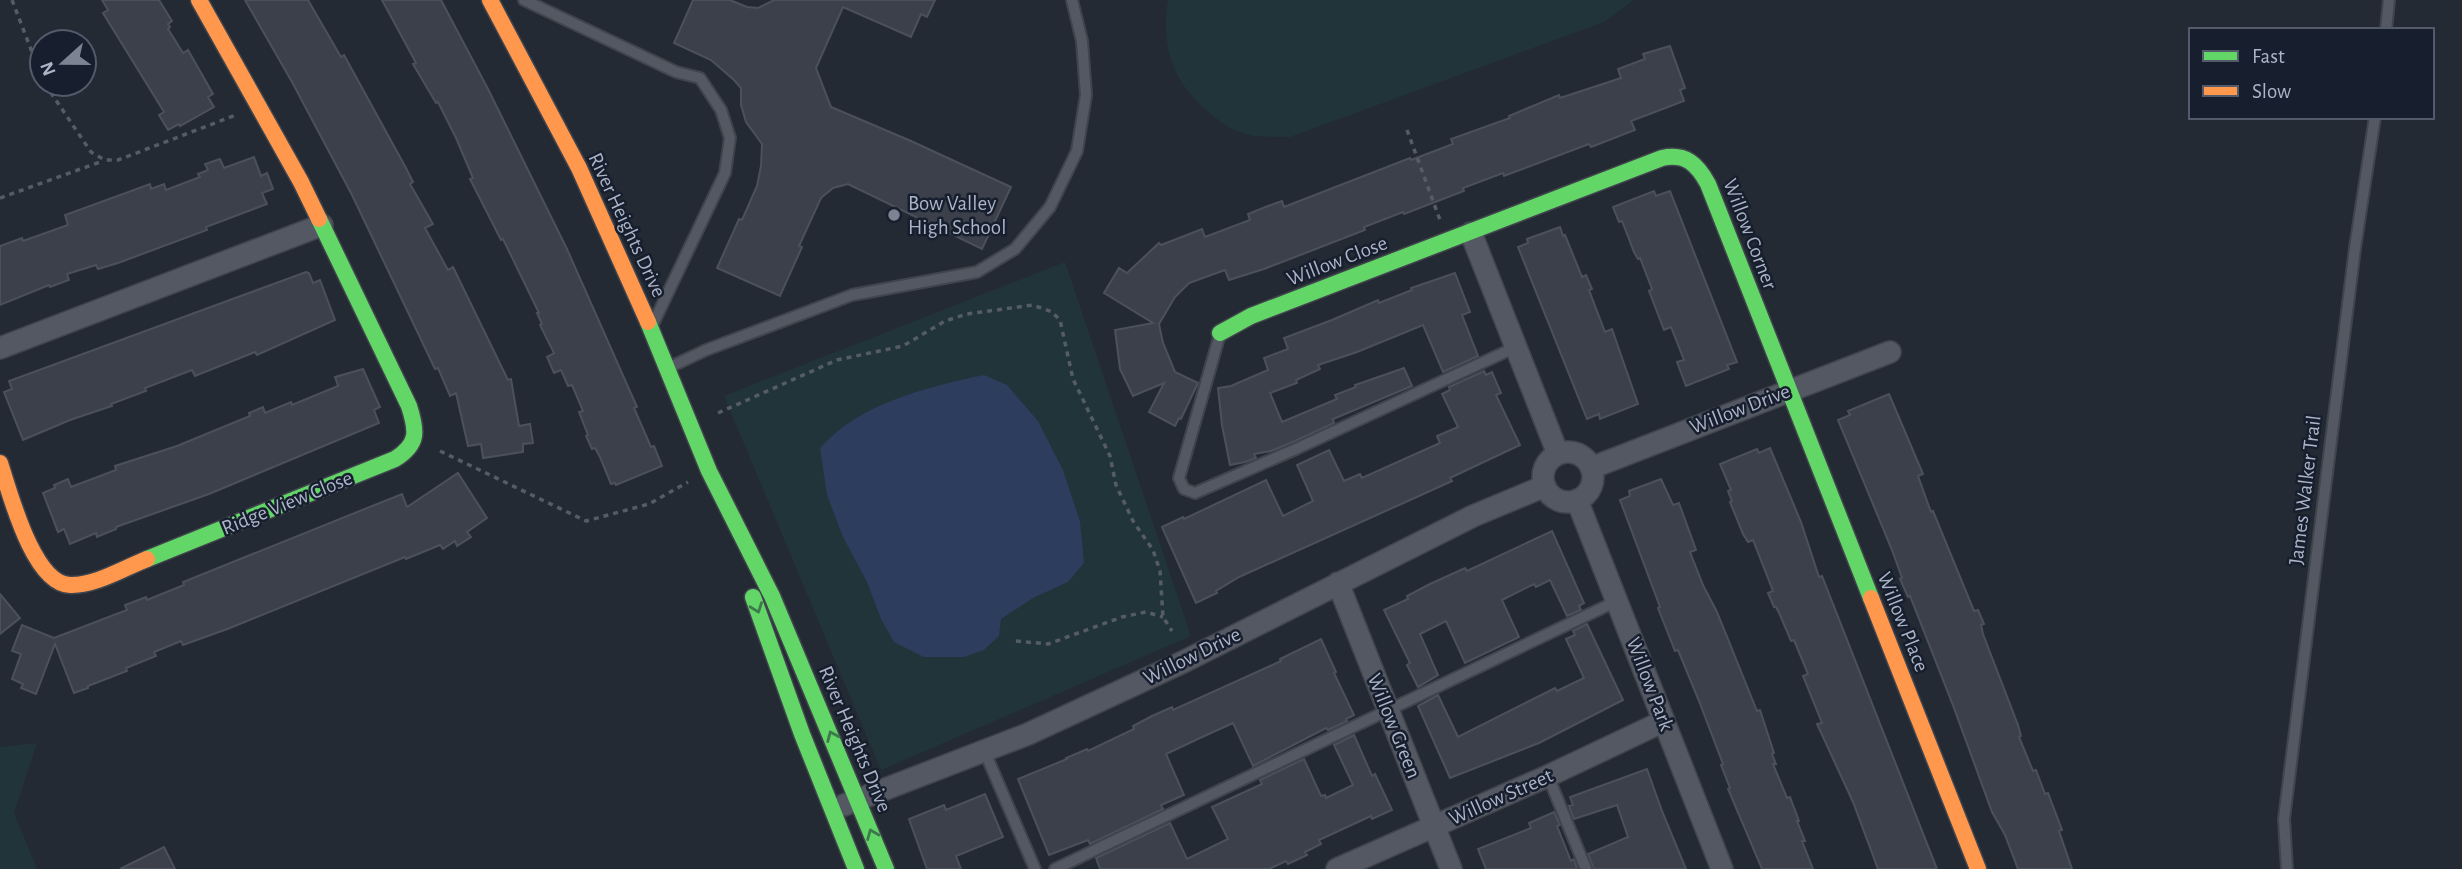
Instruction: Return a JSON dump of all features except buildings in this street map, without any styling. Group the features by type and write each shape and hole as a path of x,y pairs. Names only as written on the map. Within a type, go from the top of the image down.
{"street":[{"name":"Ridge View Close","path":"0,463 37,562 54,580 69,586 100,578 404,454 415,439 413,418 323,225 200,0"},
{"name":"River Heights Drive","path":"490,0 579,168 651,328 711,474 802,734 856,869"},
{"name":"Willow Corner","path":"1471,233 1662,159 1679,155 1688,158 1697,165 1708,184 1788,390"},
{"path":"0,348 323,225"},
{"path":"1471,233 1558,454"},
{"name":"Willow Close","path":"1220,333 1251,316 1471,233"},
{"name":"Willow Drive","path":"1591,468 1890,352"},
{"name":"Willow Place","path":"1788,390 1978,869"},
{"path":"1574,453 1581,456 1591,468 1591,486 1577,500 1563,501 1555,498 1545,486 1543,479 1546,464 1558,454 1574,453"},
{"name":"River Heights Drive","path":"711,474 772,596 886,869"},
{"name":"Willow Drive","path":"833,810 1028,734 1159,673 1473,516 1545,486"},
{"name":"Willow Park","path":"1577,500 1722,869"},
{"name":"Willow Green","path":"1338,583 1451,869"},
{"name":"Willow Street","path":"1336,869 1548,776 1664,721"}],"lane":[{"path":"524,0 676,72 700,78 721,110 730,138 725,173 651,328"},
{"path":"668,369 706,350 852,295 977,272 1015,249 1050,207 1077,151 1086,95 1082,41 1072,0"},
{"path":"2386,28 2389,0"},
{"name":"James Walker Trail","path":"2287,869 2284,819 2355,248 2375,119"},
{"path":"1220,333 1179,478 1184,489 1195,493 1516,347"},
{"path":"1055,869 1617,601"},
{"path":"984,750 1035,869"},
{"path":"1548,776 1586,869"}],"path":[{"path":"12,0 28,42"},
{"path":"54,98 91,152 105,160"},
{"path":"0,198 105,160 118,160 245,111"},
{"path":"1407,130 1443,225"},
{"path":"718,413 838,360 903,346 945,320 1033,304 1052,312 1060,320 1073,379 1110,456 1116,485 1133,521 1153,550 1160,571 1163,617 1172,631"},
{"path":"440,451 586,521 617,511 639,508 688,482"},
{"path":"1016,641 1048,644 1122,617 1146,612 1163,617"}],"shaded area":[{"path":"1168,0 1634,0 1604,22 1290,137 1256,136 1241,132 1217,119 1196,100 1178,75 1168,48"},
{"path":"1065,262 1191,636 881,770 724,396"},
{"path":"37,743 14,813 37,869 0,869 0,747"}],"water":[{"path":"984,375 1007,385 1038,421 1063,470 1080,521 1084,563 1068,582 1033,598 1001,619 999,636 984,650 964,657 924,657 894,642 881,619 827,495 820,448 836,432 874,408 940,385"}],"traffic: fast":[{"path":"1220,333 1251,316 1662,158 1684,159 1700,171 1708,184 1871,598"},
{"path":"147,559 395,459 412,442 414,423 409,406 319,219"},
{"path":"648,322 709,471 772,596 886,869"},
{"path":"753,597 802,734 856,869"}],"traffic: slow":[{"path":"199,0 319,219"},
{"path":"490,0 579,168 648,322"},
{"path":"0,463 17,515 34,554 57,581 70,585 89,583 147,559"},
{"path":"1871,598 1978,869"}],"place":[{"name":"Bow Valley High School","path":"894,215"}]}
